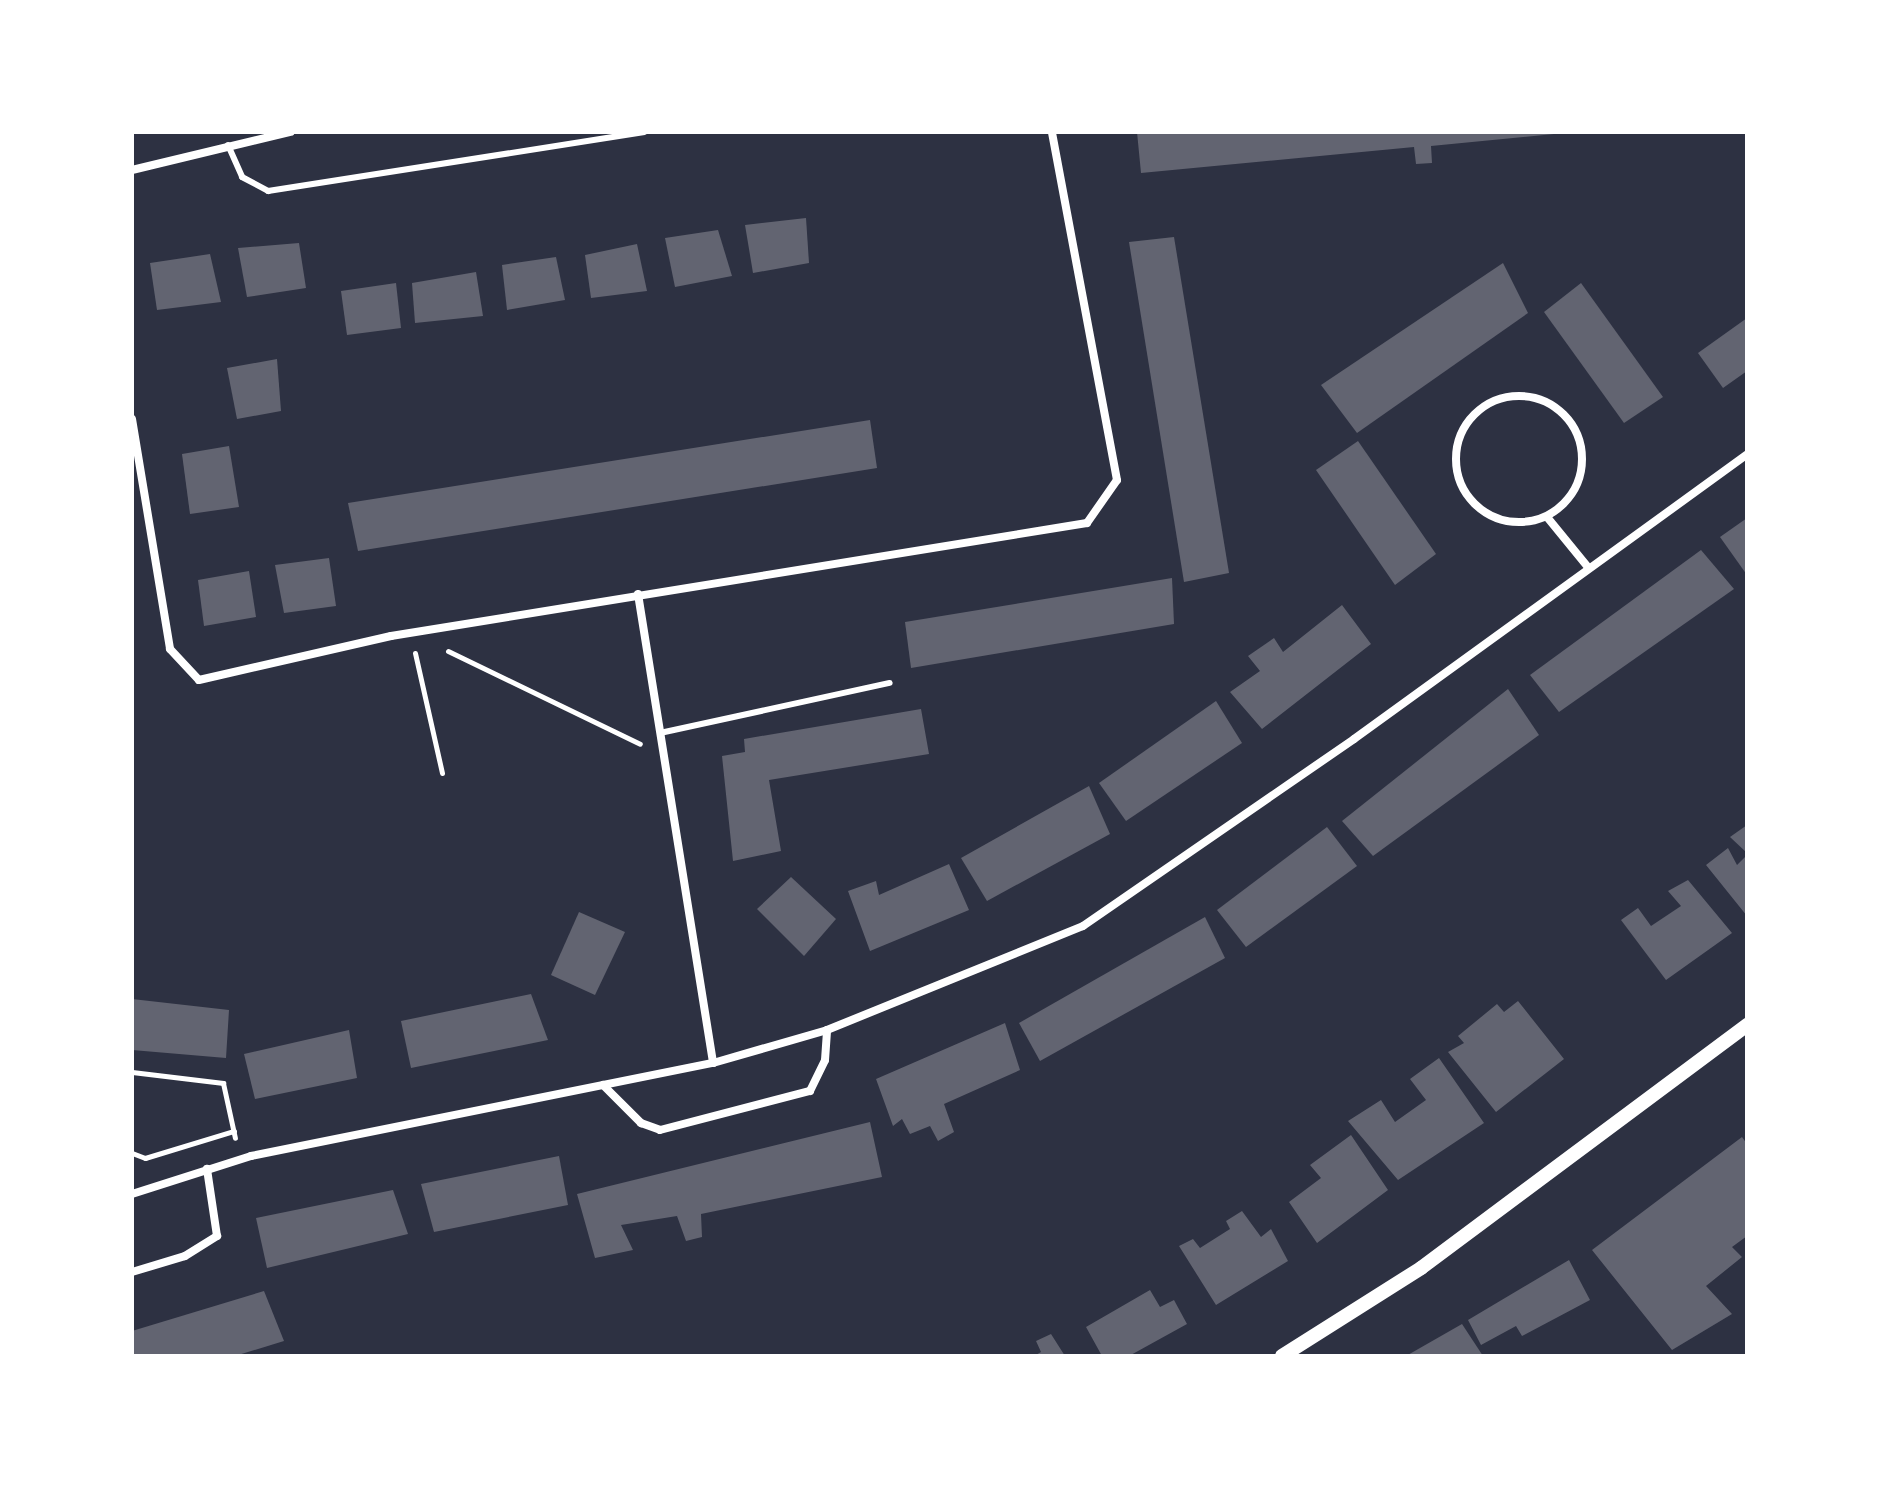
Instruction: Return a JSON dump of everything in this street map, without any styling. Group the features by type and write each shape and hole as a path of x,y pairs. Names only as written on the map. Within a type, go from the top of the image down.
{"street":[{"path":"231,145 232,132"},
{"path":"132,170 290,132"},
{"path":"132,419 170,649 199,680 411,633 1087,523 1117,480 1052,132"},
{"path":"1502,398 1543,401 1574,428 1582,468 1576,488 1547,517 1527,523 1496,518 1470,500 1460,482 1458,440 1484,407 1502,398"},
{"path":"132,1194 240,1159 713,1063 827,1030 1083,926 1354,739 1587,566 1747,454"},
{"path":"1547,517 1587,566"},
{"path":"638,594 713,1063"},
{"path":"1282,1356 1298,1352 1421,1268 1747,1025"},
{"path":"603,1085 641,1123 660,1130 810,1091 825,1060 827,1030"},
{"path":"132,1272 185,1256 217,1236 207,1169"}],"lane":[{"path":"231,145 242,177 268,191 644,132"},
{"path":"660,733 890,683"}],"path":[{"path":"411,633 664,755"},
{"path":"411,633 442,773"},
{"path":"132,1072 223,1083 240,1159"},
{"path":"132,1153 145,1158 234,1131"}],"building":[{"path":"1137,132 1554,134 1431,146 1432,163 1416,164 1414,147 1141,173"},
{"path":"806,218 809,263 753,273 745,225"},
{"path":"718,230 732,276 675,287 665,238"},
{"path":"1174,237 1229,573 1184,582 1129,242"},
{"path":"299,243 306,288 247,297 238,248"},
{"path":"637,244 647,291 591,298 585,255"},
{"path":"210,254 221,302 157,310 150,263"},
{"path":"556,257 565,300 507,310 502,265"},
{"path":"1503,263 1528,313 1357,433 1321,385"},
{"path":"476,272 483,316 415,323 412,283"},
{"path":"396,283 401,328 347,335 341,291"},
{"path":"1581,283 1663,397 1624,423 1544,312"},
{"path":"1747,318 1747,371 1723,388 1698,353"},
{"path":"277,359 281,411 237,419 227,368"},
{"path":"870,420 877,468 358,551 348,503"},
{"path":"1358,441 1436,554 1395,585 1316,470"},
{"path":"229,446 239,507 190,514 182,454"},
{"path":"1747,518 1747,575 1720,537"},
{"path":"1701,550 1734,589 1559,712 1530,675"},
{"path":"329,558 336,606 284,613 275,565"},
{"path":"249,571 256,617 204,626 198,580"},
{"path":"1172,578 1174,624 911,668 905,622"},
{"path":"1342,605 1371,644 1262,729 1230,692 1260,671 1248,656 1274,638 1283,652"},
{"path":"1508,689 1539,735 1373,856 1342,821"},
{"path":"1216,701 1242,743 1126,821 1099,783"},
{"path":"921,709 929,754 769,780 781,851 733,861 722,756 745,752 744,739"},
{"path":"1089,786 1110,834 987,901 961,858"},
{"path":"1747,825 1747,853 1730,837"},
{"path":"1327,827 1357,866 1246,947 1217,910"},
{"path":"1728,848 1737,865 1747,855 1747,916 1706,865"},
{"path":"949,864 969,910 870,951 848,891 876,881 879,895"},
{"path":"791,877 836,919 804,956 757,909"},
{"path":"1688,880 1732,933 1666,980 1621,920 1638,908 1651,926 1681,906 1668,891"},
{"path":"579,912 625,932 595,995 551,975"},
{"path":"1205,917 1225,958 1040,1061 1019,1023"},
{"path":"531,994 548,1040 411,1068 401,1021"},
{"path":"132,999 229,1010 226,1058 132,1050"},
{"path":"1518,1001 1564,1059 1496,1112 1448,1052 1464,1043 1458,1036 1497,1004 1504,1012"},
{"path":"1005,1023 1020,1070 944,1104 954,1132 938,1141 930,1126 910,1134 902,1119 893,1126 876,1079"},
{"path":"349,1030 357,1078 255,1099 244,1054"},
{"path":"1439,1058 1484,1123 1398,1180 1348,1121 1381,1100 1395,1122 1426,1100 1410,1079"},
{"path":"870,1122 882,1177 701,1214 702,1237 686,1241 677,1216 621,1225 633,1250 595,1258 577,1194"},
{"path":"1351,1135 1388,1190 1317,1243 1289,1202 1321,1178 1310,1165"},
{"path":"1742,1137 1747,1144 1747,1236 1732,1247 1742,1257 1706,1286 1732,1314 1672,1350 1592,1250"},
{"path":"559,1156 568,1205 434,1232 421,1184"},
{"path":"393,1190 408,1234 267,1268 256,1218"},
{"path":"1242,1211 1261,1237 1271,1229 1288,1261 1216,1305 1179,1246 1193,1239 1200,1248 1230,1229 1226,1221"},
{"path":"1569,1260 1590,1300 1522,1336 1516,1326 1481,1345 1468,1320"},
{"path":"1150,1290 1160,1307 1174,1300 1187,1324 1129,1356 1102,1356 1086,1327"},
{"path":"264,1291 284,1341 235,1356 132,1356 132,1331"},
{"path":"1462,1324 1483,1356 1406,1356"},
{"path":"1051,1334 1065,1356 1034,1356 1041,1352 1036,1341"}]}
